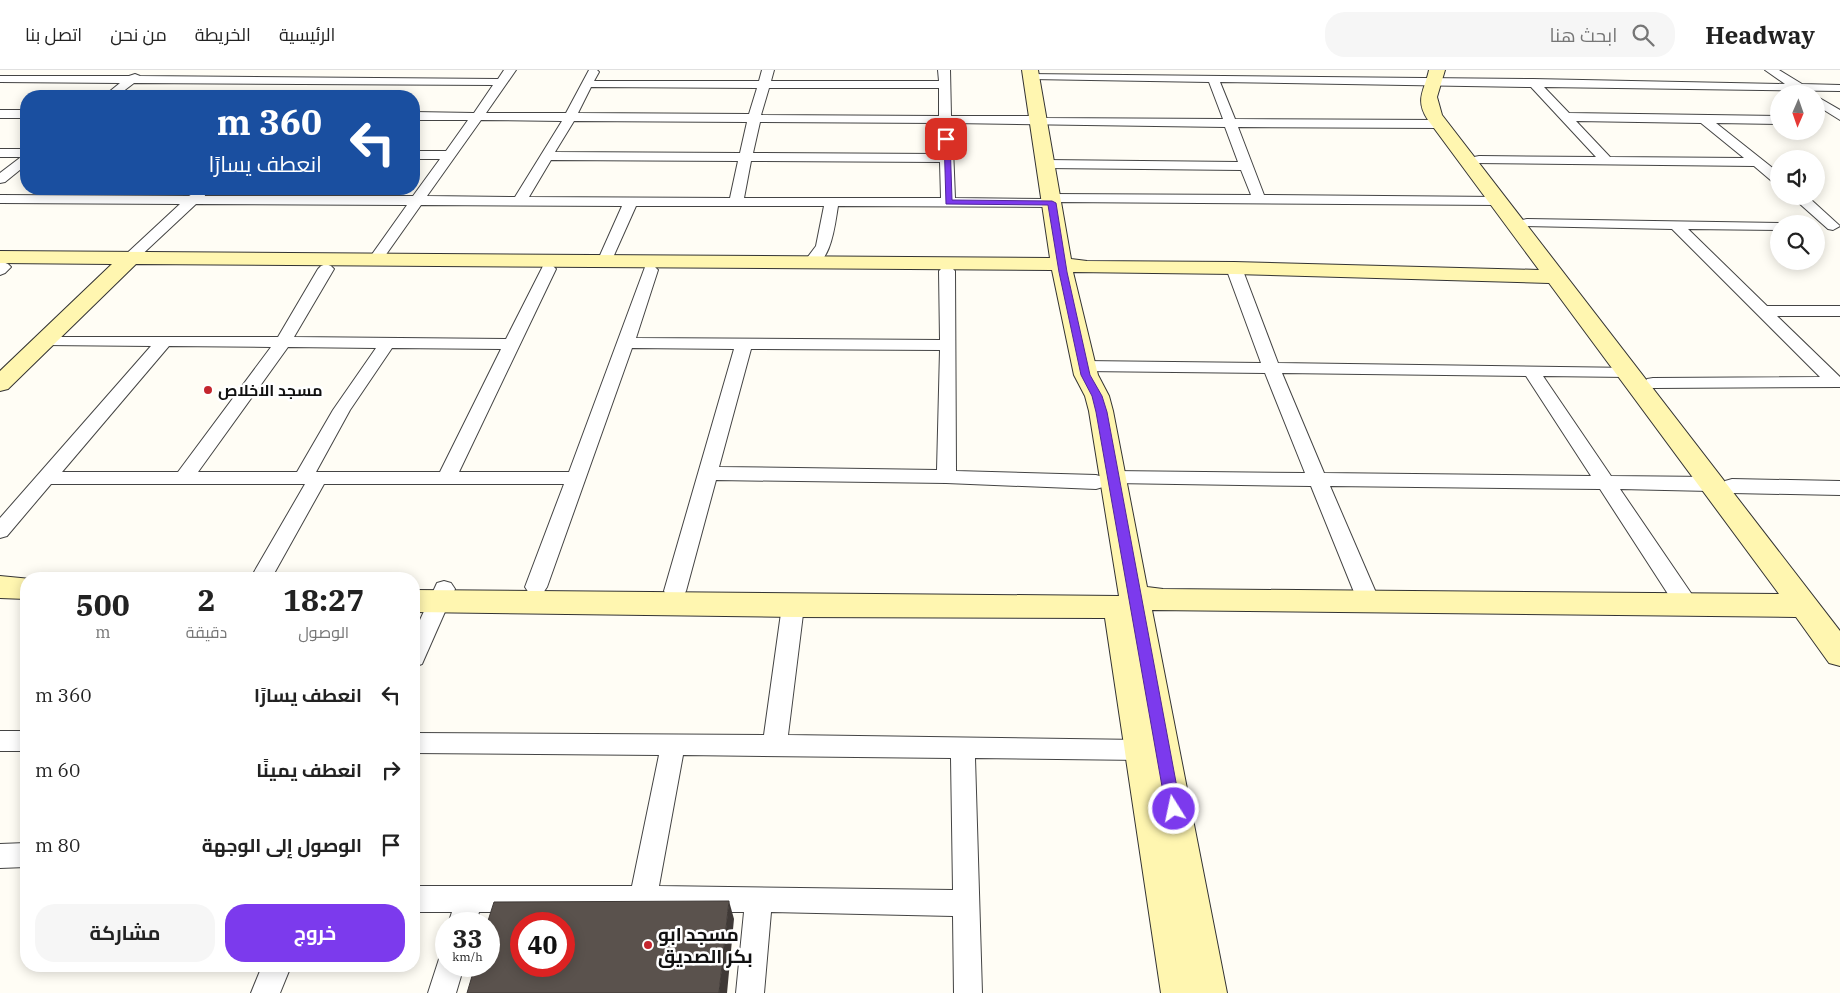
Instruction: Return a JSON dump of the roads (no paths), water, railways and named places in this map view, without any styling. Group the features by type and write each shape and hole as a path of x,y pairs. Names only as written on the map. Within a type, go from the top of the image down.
{"street":[{"path":"118,90 145,70"},
{"path":"303,90 324,70"},
{"path":"375,260 510,70"},
{"path":"520,200 570,117 594,70"},
{"path":"736,201 754,119 768,70"},
{"path":"944,70 948,202"},
{"path":"1152,78 1169,70"},
{"path":"1771,70 1796,85"},
{"path":"1207,993 1134,602 1104,479 1084,412 1085,371 1062,268 1031,73 1152,78 1441,75 1533,82 1770,89"},
{"path":"1441,75 1428,93 1428,102 1440,124 1627,372 1840,626"},
{"path":"1441,75 1436,104 1653,383 1804,606 1840,654"},
{"path":"1213,78 1259,199"},
{"path":"0,79 502,82"},
{"path":"1533,82 1606,160"},
{"path":"587,84 945,85"},
{"path":"1825,89 1840,88"},
{"path":"1825,106 1840,118"},
{"path":"0,114 20,114"},
{"path":"420,116 1440,124"},
{"path":"1566,117 1770,120"},
{"path":"1825,120 1840,118"},
{"path":"1706,120 1770,173"},
{"path":"0,153 20,153"},
{"path":"420,155 449,155"},
{"path":"547,156 947,158"},
{"path":"1479,160 1757,162"},
{"path":"0,179 20,164"},
{"path":"1046,164 1246,166"},
{"path":"0,199 159,195"},
{"path":"0,384 198,195"},
{"path":"236,195 418,200 832,202 1259,199 1498,201"},
{"path":"604,262 631,201"},
{"path":"811,262 824,248 832,202"},
{"path":"1810,205 1837,226"},
{"path":"1527,223 1770,226"},
{"path":"1676,225 1837,382"},
{"path":"1,265 375,260 604,262 676,266 1062,268"},
{"path":"125,263 326,269 650,270 676,266 811,262 922,267 947,271 1087,267 1234,268 1555,276"},
{"path":"1234,268 1271,368 1369,602"},
{"path":"182,478 283,342 326,269"},
{"path":"446,478 548,269"},
{"path":"536,587 626,343 650,270"},
{"path":"946,477 947,271"},
{"path":"1765,311 1840,311"},
{"path":"45,340 386,345 511,344"},
{"path":"0,531 164,341"},
{"path":"626,343 948,345"},
{"path":"675,591 744,344"},
{"path":"264,572 356,385 386,345"},
{"path":"1085,371 1271,368 1627,372"},
{"path":"1531,371 1687,605"},
{"path":"1653,383 1837,382"},
{"path":"708,474 1104,479 1318,479 1840,488"},
{"path":"44,478 577,478"},
{"path":"0,587 20,588"},
{"path":"433,597 536,587 1134,602"},
{"path":"420,592 433,597 793,606 1134,602 1369,602 1804,606"},
{"path":"420,639 433,597"},
{"path":"0,602 20,602"},
{"path":"1134,602 1141,750 1181,993"},
{"path":"775,745 793,606"},
{"path":"0,741 20,741"},
{"path":"420,743 1141,750"},
{"path":"644,899 673,745"},
{"path":"963,747 968,993"},
{"path":"0,856 20,855"},
{"path":"420,901 465,912 644,899 966,903"},
{"path":"750,993 759,899"},
{"path":"265,993 274,972"},
{"path":"442,993 447,977"}],"place":[{"name":"مسجد الاخلاص","path":"208,390"},
{"name":"مسجد ابو بكر الصديق","path":"648,945"}]}
